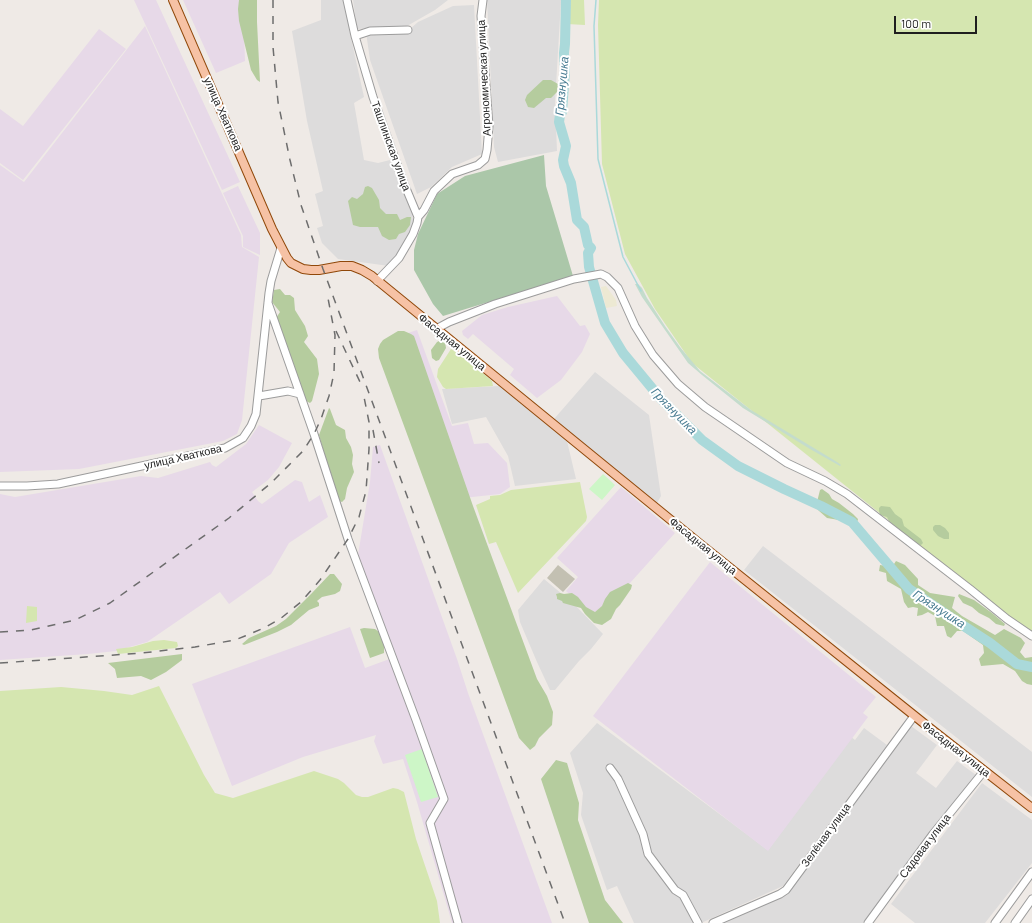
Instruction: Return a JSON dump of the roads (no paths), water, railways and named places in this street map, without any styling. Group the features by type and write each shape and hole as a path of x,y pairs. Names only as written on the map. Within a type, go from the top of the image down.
{"main road":[{"name":"улица Хваткова","path":"173,0 281,248"},
{"name":"Фасадная улица","path":"281,248 291,263 303,269 319,270 341,266 352,266 362,270 377,281 914,716 1032,808"}],"street":[{"name":"Ташлинская улица","path":"347,0 355,36 377,109 403,181 418,217"},
{"name":"Агрономическая улица","path":"418,217 424,210 434,192 452,174 478,165 485,159 489,126 481,16 483,0"},
{"path":"355,36 370,31 408,30"},
{"path":"377,281 399,258 413,234 418,217"},
{"name":"улица Хваткова","path":"0,486 58,484 225,448 243,438 254,420 259,396 271,281 281,248"},
{"path":"436,329 449,322 495,304 574,279 601,274 607,277 618,288 635,326 653,355 678,384 705,408 787,463 825,481 847,494 1007,619 1032,636"},
{"path":"268,304 351,546 444,799 430,824 458,923"},
{"path":"259,396 288,391 300,394"},
{"name":"Зелёная улица","path":"713,923 786,890 914,716"},
{"path":"610,768 618,779 644,834 648,854 675,890 683,895 698,923"},
{"name":"Садовая улица","path":"868,923 933,834 984,771"},
{"path":"995,923 1032,872"},
{"path":"1015,923 1032,899"}],"waterway":[{"name":"Грязнушка","path":"566,0 564,53 565,72 562,112 559,122 566,146 563,160 571,183 577,220 584,227 588,245 591,248 588,253 589,267 605,323 623,353 661,399 702,440 738,466 852,522 909,589 990,643 1017,664 1032,667"},
{"path":"596,0 594,26 598,159 623,257 641,291"}],"railway":[{"path":"273,0 273,47 278,102 301,205 323,269 565,923"},
{"path":"0,632 31,630 75,620 110,603 229,518 271,483 303,451 314,434 321,419 329,396 334,373 335,335 327,293"},
{"path":"336,331 360,382"},
{"path":"0,663 142,653 195,647 235,640 264,628 280,619 301,602 320,580 348,539 359,517 366,491 369,449 369,422 364,397"},
{"path":"373,430 379,463"}]}
